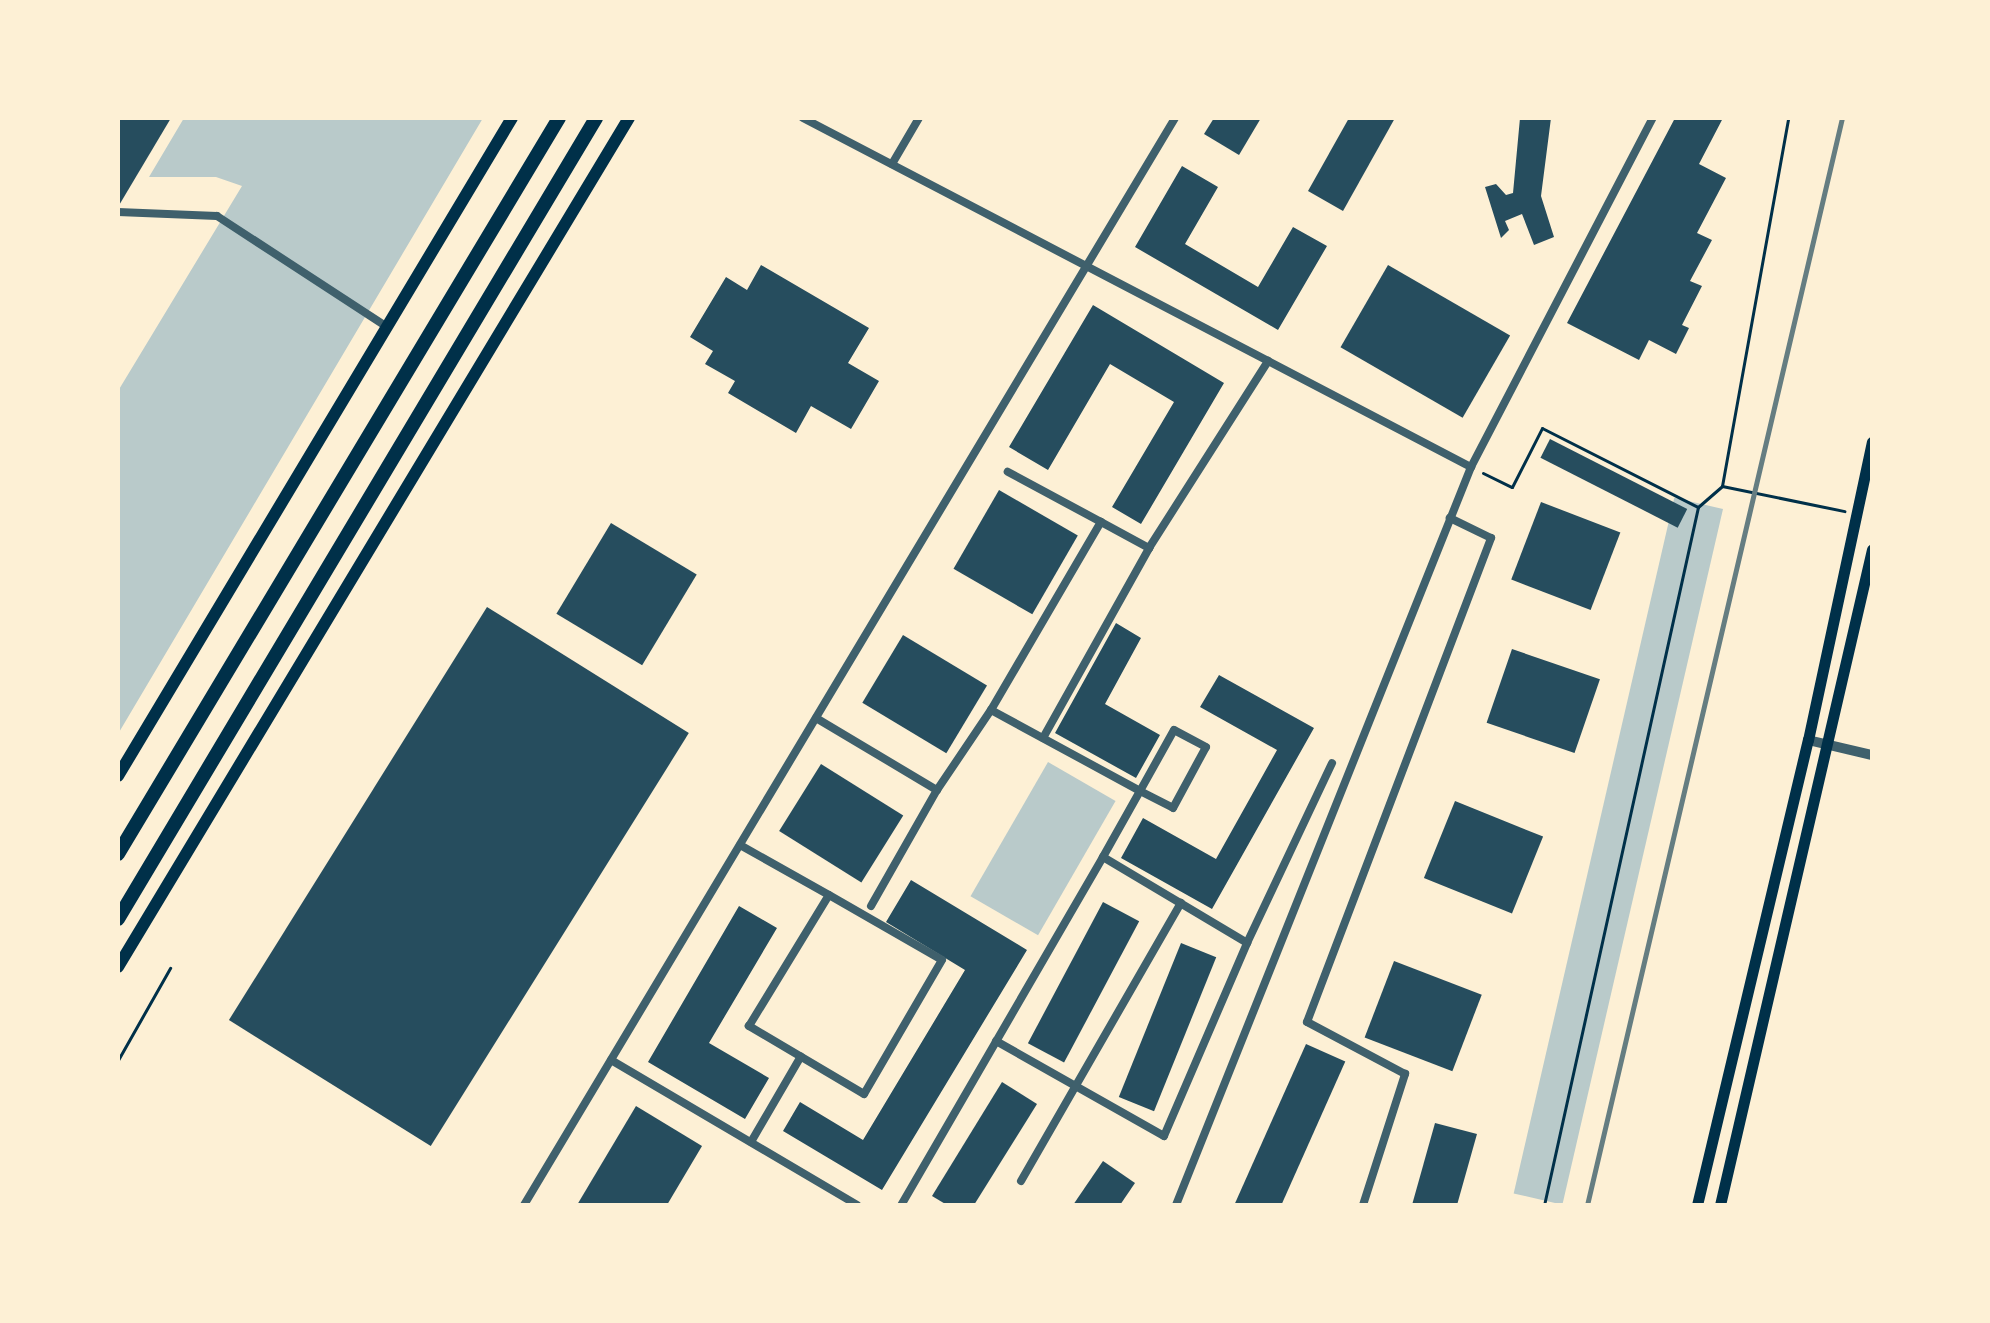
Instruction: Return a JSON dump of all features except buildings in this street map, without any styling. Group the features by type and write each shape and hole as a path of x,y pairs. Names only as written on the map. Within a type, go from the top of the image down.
{"highway":[{"path":"118,854 559,118"},
{"path":"118,919 596,118"}],"main road":[{"path":"118,776 512,118"},
{"path":"118,967 629,118"},
{"path":"1697,1205 1808,740 1872,442"},
{"path":"1720,1205 1872,549"}],"street":[{"path":"803,118 1471,467"},
{"path":"892,164 919,118"},
{"path":"524,1205 1175,118"},
{"path":"1176,1205 1471,467 1653,118"},
{"path":"118,212 217,216 386,326"},
{"path":"1043,738 1149,548 1268,361"},
{"path":"1008,472 1149,548"},
{"path":"1363,1205 1405,1074 1307,1022 1491,538 1450,518"},
{"path":"871,906 937,790 991,710 1101,522"},
{"path":"901,1205 1103,857 1140,791 1174,730 1206,747 1173,808 1140,791 991,710"},
{"path":"816,718 937,790"},
{"path":"1808,740 1872,755"},
{"path":"996,1041 1164,1136 1247,943 1332,763"},
{"path":"740,845 829,895 942,960 864,1094 749,1026 829,895"},
{"path":"1103,857 1247,943"},
{"path":"1021,1181 1078,1087 1181,903"},
{"path":"751,1142 801,1056"},
{"path":"611,1060 857,1205"}],"path":[{"path":"1544,1205 1698,507 1722,486 1788,118"},
{"path":"1471,467 1512,487 1542,428 1698,507"},
{"path":"1722,486 1856,514"},
{"path":"118,1060 170,968"}],"shaded area":[{"path":"184,118 483,118 118,734 118,391 242,186 216,177 149,177"},
{"path":"1674,498 1723,509 1562,1205 1514,1193"},
{"path":"1048,762 1116,801 1038,935 970,896"}],"railway":[{"path":"1587,1205 1842,118"}]}
